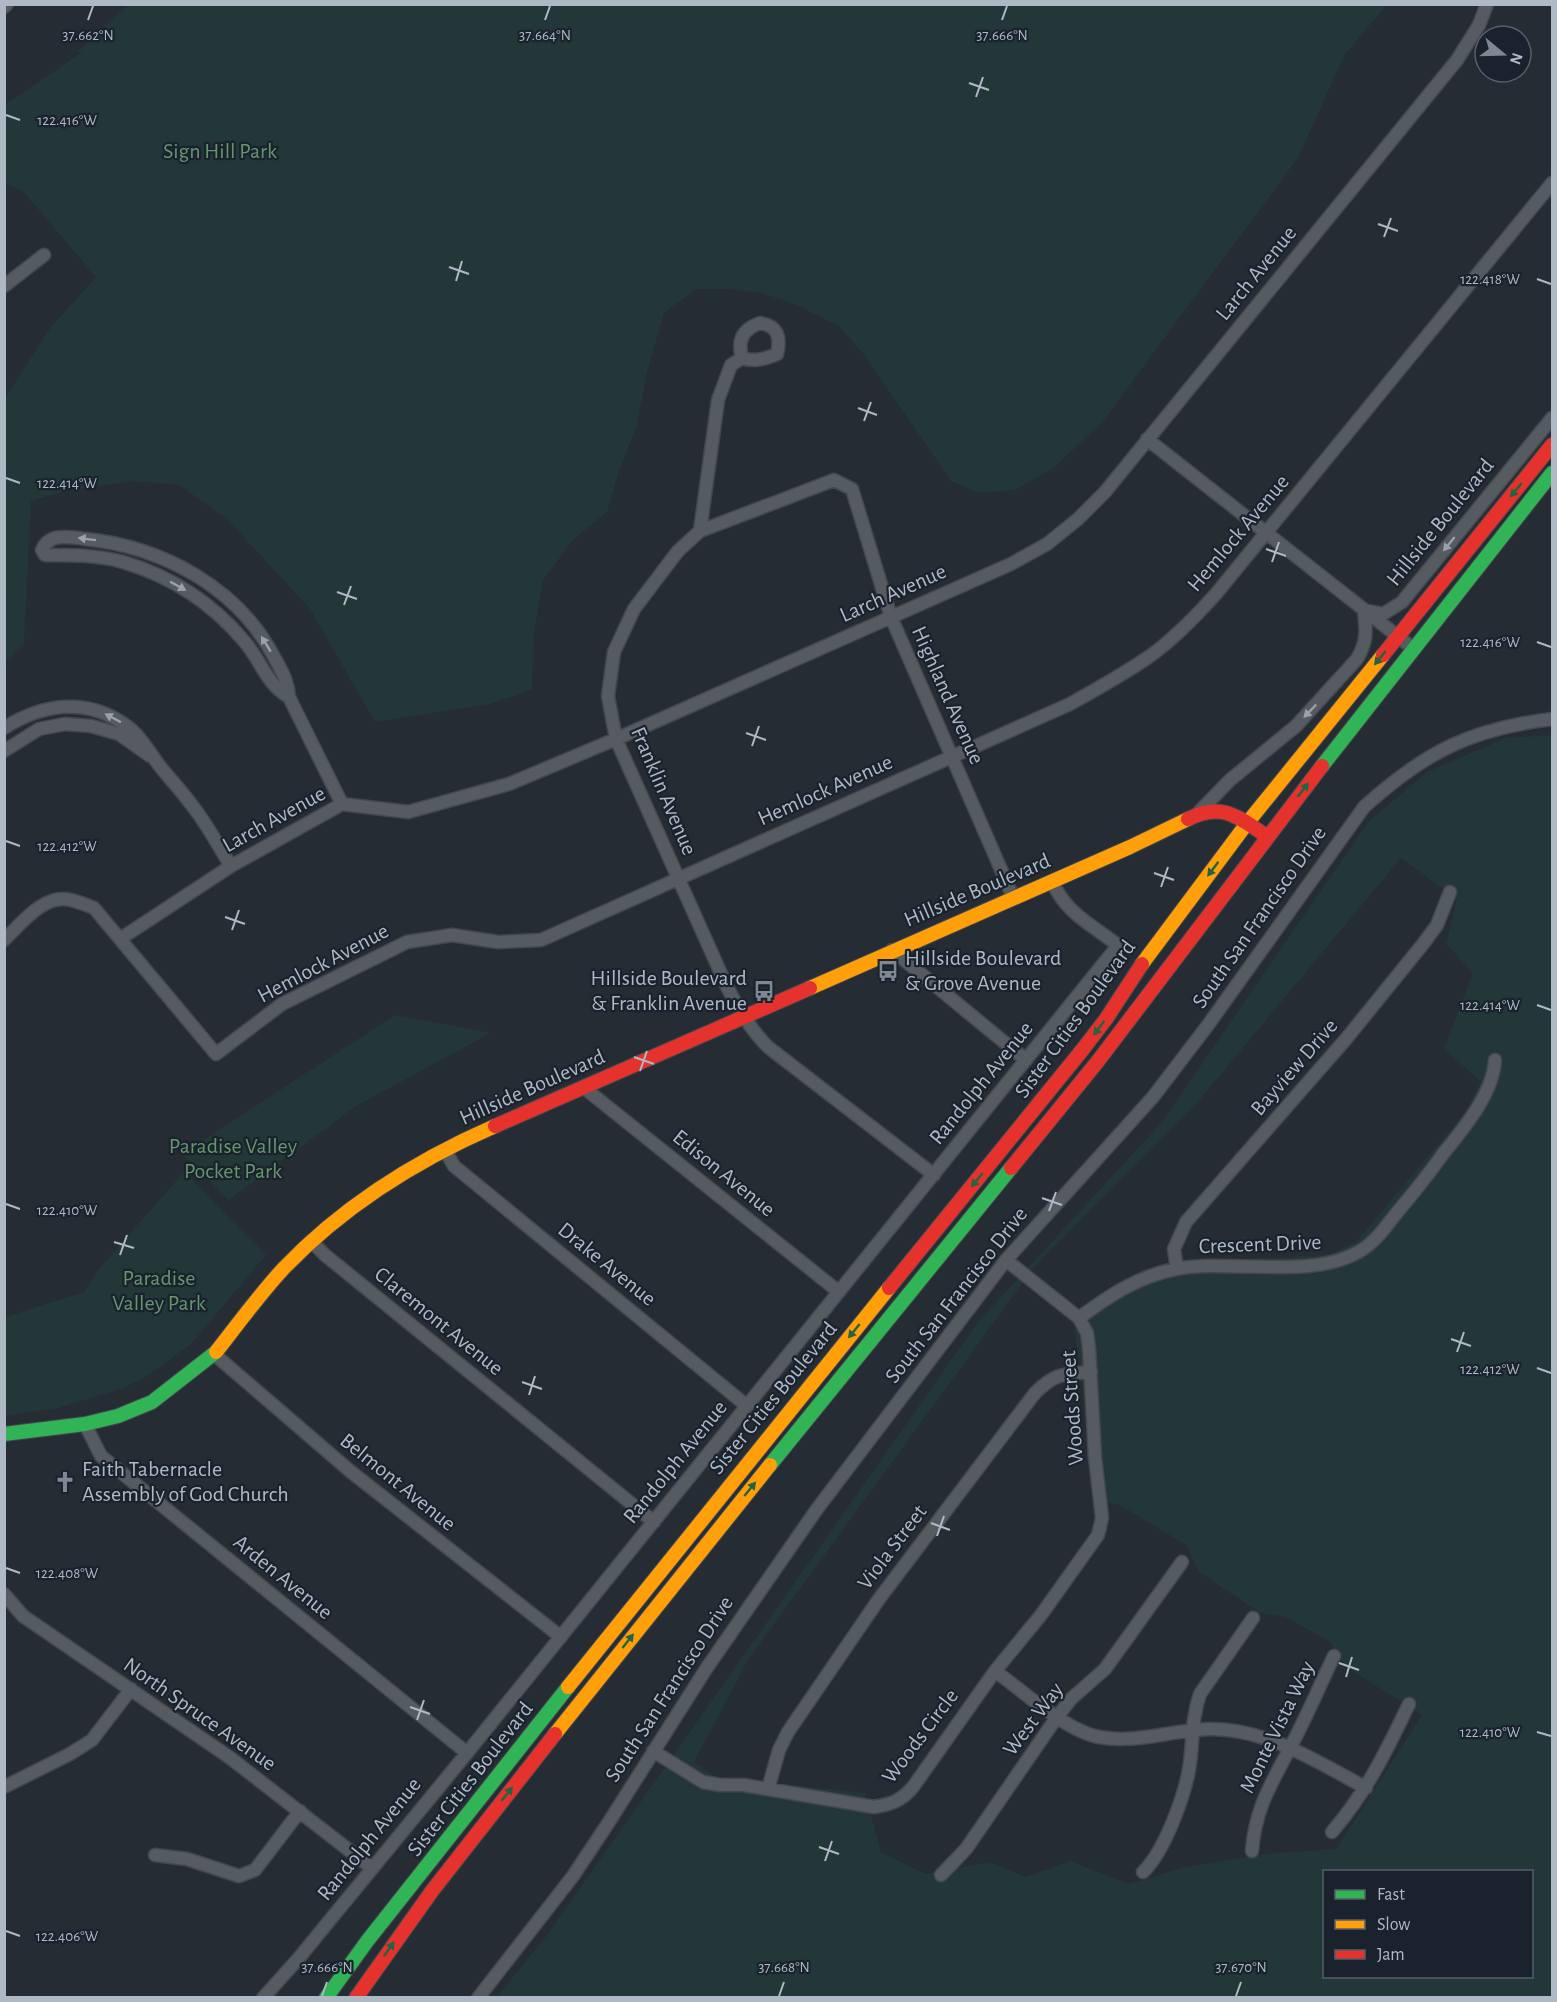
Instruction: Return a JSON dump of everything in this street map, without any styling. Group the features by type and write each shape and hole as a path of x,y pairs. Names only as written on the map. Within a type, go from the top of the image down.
{"main road":[{"name":"Hillside Boulevard","path":"1248,822 1552,445"},
{"path":"1268,837 1552,473"},
{"name":"Hillside Boulevard","path":"4,1434 85,1424 118,1416 152,1402 214,1354 281,1271 312,1241 384,1185 445,1150 892,950 1130,847 1197,814 1211,810 1225,812 1248,822 1268,837"},
{"name":"Sister Cities Boulevard","path":"326,1998 368,1940 681,1545 1083,1049 1106,1019 1150,952 1248,822"},
{"name":"Sister Cities Boulevard","path":"356,1998 432,1891 482,1826 702,1548 1098,1061 1268,837"}],"street":[{"name":"Larch Avenue","path":"120,939 231,866 342,804 408,812 509,784 1011,564 1047,544 1078,519 1105,492 1457,60 1479,25 1487,4"},
{"name":"Hemlock Avenue","path":"4,940 36,910 51,902 69,899 94,908 216,1054 282,1004 407,942 452,935 498,942 541,940 1070,704 1111,682 1152,655 1187,625 1208,603 1552,183"},
{"path":"4,286 44,255"},
{"path":"700,531 718,400 731,365 742,358"},
{"name":"Hillside Boulevard","path":"1197,814 1230,780 1296,726 1357,659 1367,638 1364,610 1383,614 1402,602 1552,418"},
{"path":"1147,439 1414,649"},
{"name":"Highland Avenue","path":"700,531 834,480 852,489 891,617 1013,897"},
{"name":"Franklin Avenue","path":"700,531 678,551 634,609 614,652 608,696 616,739 727,987 743,1017 768,1047 934,1175"},
{"path":"289,697 276,690 240,637 203,602 177,584 122,562 91,557 45,555 42,550 45,543 52,538 64,536 127,545 172,562 203,580 227,598 253,624 268,646 288,683 289,697 342,804"},
{"path":"122,562 127,545"},
{"path":"4,728 36,711 68,706 85,707 102,712 125,724 148,747 153,758 195,809 231,866"},
{"name":"South San Francisco Drive","path":"478,1998 573,1876 759,1590 816,1509 1006,1260 1153,1097 1208,1026 1364,807 1396,778 1430,756 1467,738 1507,726 1552,719"},
{"path":"4,751 39,729 65,724 91,726 119,734 153,758"},
{"name":"Randolph Avenue","path":"263,1998 298,1959 467,1753 1116,948 1115,943 1067,907 1058,896 1052,881"},
{"name":"Bayview Drive","path":"1177,1269 1174,1249 1186,1222 1346,1039 1409,961 1437,925 1450,892"},
{"path":"892,950 1026,1060"},
{"name":"Crescent Drive","path":"1079,1318 1126,1286 1148,1276 1177,1269 1317,1265 1341,1261 1362,1250 1380,1233 1457,1136 1490,1087 1495,1060"},
{"name":"Edison Avenue","path":"583,1087 839,1292"},
{"name":"Drake Avenue","path":"445,1150 454,1166 747,1406"},
{"name":"Claremont Avenue","path":"312,1241 325,1255 654,1522"},
{"name":"Woods Street","path":"1006,1260 1079,1318 1087,1333 1092,1417 1102,1518"},
{"name":"Belmont Avenue","path":"214,1354 350,1472 561,1637"},
{"name":"Viola Street","path":"768,1789 778,1750 788,1732 879,1599 1028,1402 1049,1379 1065,1374 1091,1372"},
{"name":"Arden Avenue","path":"85,1424 101,1456 467,1753"},
{"name":"Woods Circle","path":"653,1751 703,1782 768,1789 874,1807 890,1805 903,1798 913,1787 995,1671 1041,1615 1098,1535 1102,1518"},
{"name":"West Way","path":"941,1875 966,1850 1057,1717 1071,1699 1105,1669 1182,1562"},
{"name":"North Spruce Avenue","path":"4,1594 23,1616 229,1757 372,1868"},
{"path":"1143,1872 1159,1850 1182,1795 1190,1763 1195,1708 1200,1694 1253,1618"},
{"name":"Monte Vista Way","path":"1252,1851 1253,1836 1266,1791 1334,1656"},
{"path":"995,1671 1076,1730 1098,1737 1122,1739 1210,1729 1234,1731 1290,1747 1366,1788"},
{"path":"4,1786 70,1754 92,1740 131,1689"},
{"path":"1332,1832 1377,1770 1409,1704"},
{"path":"155,1855 187,1859 239,1875 255,1870 300,1812"}],"green space":[{"name":"Sign Hill Park","path":"128,5 1387,5 1345,54 1298,158 1103,421 1054,468 1015,490 979,493 951,481 865,356 839,326 797,305 762,293 729,289 696,289 664,313 646,376 637,425 619,471 607,512 574,539 543,580 534,633 532,690 490,704 375,722 310,609 226,518 179,485 134,481 64,491 31,501 24,644 5,662 5,398 50,328 96,277 22,190 5,183 5,105 82,52 77,52"},
{"path":"1552,735 1552,1997 496,1998 547,1935 978,1322 1162,1122 1368,822 1427,772 1506,738","holes":["1401,858 1457,899 1446,944 1473,973 1444,1049 1481,1082 1462,1116 1356,1242 1328,1255 1195,1261 1143,1269 1089,1303 1075,1331 1093,1498 1120,1505 1186,1545 1199,1572 1260,1613 1286,1617 1330,1642 1345,1666 1422,1715 1336,1849 1263,1854 1182,1868 1129,1884 1070,1861 1026,1877 989,1862 926,1874 881,1852 865,1793 715,1777 694,1762 748,1660 1035,1266 1197,1103"]},
{"name":"Paradise Valley Pocket Park","path":"395,1015 491,1033 356,1106 229,1200 182,1154"},
{"name":"Paradise Valley Park","path":"184,1172 266,1255 191,1344 147,1376 126,1387 59,1408 5,1416 5,1317 84,1292 99,1269"}],"traffic: fast":[{"path":"1322,766 1552,473"},
{"path":"770,1465 1011,1168"},
{"path":"4,1434 85,1424 118,1416 152,1402 216,1352"},
{"path":"326,1998 368,1940 568,1687"}],"traffic: slow":[{"path":"1142,964 1248,822 1383,655"},
{"path":"810,988 1130,847 1188,819"},
{"path":"216,1352 283,1269 330,1225 355,1205 409,1170 495,1126"},
{"path":"568,1687 889,1288"},
{"path":"555,1734 770,1465"}],"traffic: jam":[{"path":"1383,655 1552,445"},
{"path":"1011,1168 1098,1061 1322,766"},
{"path":"1188,819 1211,812 1230,814 1268,837"},
{"path":"889,1288 1083,1049 1142,964"},
{"path":"495,1126 810,988"},
{"path":"356,1998 432,1891 555,1734"}],"place":[{"name":"Hillside Boulevard & Grove Avenue","path":"888,971"},
{"name":"Hillside Boulevard & Franklin Avenue","path":"764,991"},
{"name":"Faith Tabernacle Assembly of God Church","path":"65,1482"}]}
